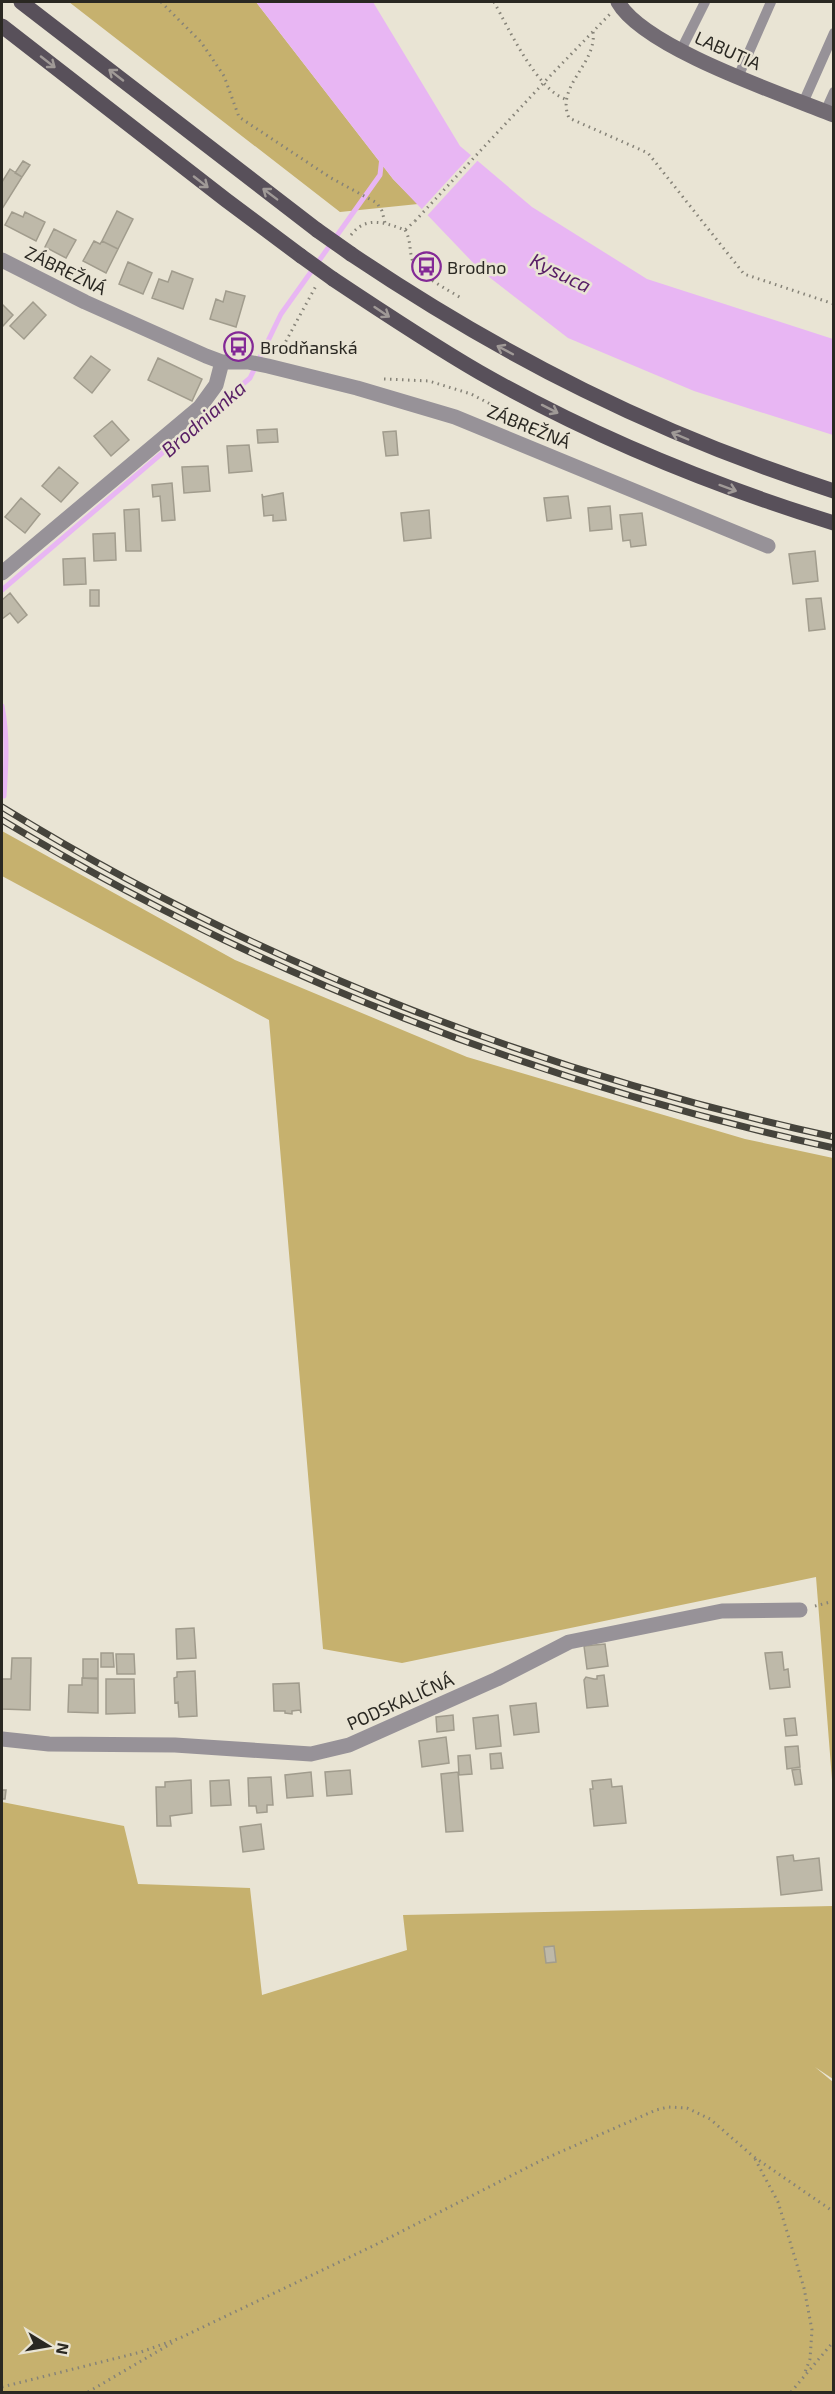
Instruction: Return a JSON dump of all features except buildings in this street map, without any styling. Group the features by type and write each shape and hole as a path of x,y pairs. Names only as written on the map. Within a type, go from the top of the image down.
{"main road":[{"path":"21,2 317,230 429,306 496,345 633,416 706,447 834,491"},
{"path":"2,26 226,201 333,279 404,327 550,410 622,444 697,477 834,524"}],"street":[{"name":"LABUTIA","path":"619,3 640,27 681,50 829,113"},
{"name":"ZÁBREŽNÁ","path":"2,260 84,302 222,362 248,362 268,366 357,388 455,417 768,546"},
{"path":"2,573 200,407 216,385 222,362"},
{"name":"PODSKALIČNÁ","path":"2,1739 49,1744 175,1745 311,1754 349,1745 497,1679 569,1642 722,1611 800,1610"}],"lane":[{"path":"681,50 705,2"},
{"path":"738,76 771,2"},
{"path":"803,103 834,33"},
{"path":"829,113 834,92"}],"path":[{"path":"161,2 201,42 224,76 239,117 331,178 377,203 385,223"},
{"path":"494,2 529,64 556,96 565,99"},
{"path":"415,221 619,3"},
{"path":"593,32 594,41 591,53 565,99 565,109 569,118 648,153 744,274 834,303"},
{"path":"405,230 410,239 412,259 417,270 460,298"},
{"path":"357,388 388,378 429,381 471,394 526,423"},
{"path":"88,2392 180,2338 375,2245 542,2160 656,2110 668,2107 693,2110 710,2119 754,2157 834,2212"},
{"path":"754,2157 778,2202 804,2288 812,2330 810,2359 804,2375"},
{"path":"2,2387 141,2352 180,2338"},
{"path":"791,2392 834,2341"}],"shaded area":[{"path":"69,2 256,2 393,179 418,204 340,212"},
{"path":"2,831 235,960 467,1057 745,1139 833,1158 833,1792 816,1577 402,1663 323,1649 269,1020 2,876"},
{"path":"2,1802 124,1826 138,1884 250,1888 262,1995 407,1950 403,1915 833,1906 833,2079 815,2067 833,2082 833,2392 2,2392"}],"water":[{"name":"Kysuca","path":"256,2 373,2 460,146 532,207 647,279 833,339 833,435 694,391 568,338 480,270 393,179"}],"pier":[{"path":"473,153 479,159 426,217 420,211"}],"waterway":[{"name":"Brodnianka","path":"2,590 250,378 281,314 380,175 382,157"},
{"path":"2,706 6,740 4,796"}],"railway":[{"path":"2,807 99,864 198,916 300,964 404,1007 509,1046 616,1081 725,1111 834,1137"},
{"path":"2,820 99,876 199,928 300,975 404,1018 509,1057 616,1092 725,1122 834,1148"}],"place":[{"name":"Brodno","path":"426,267"},
{"name":"Brodňanská","path":"239,347"}]}
